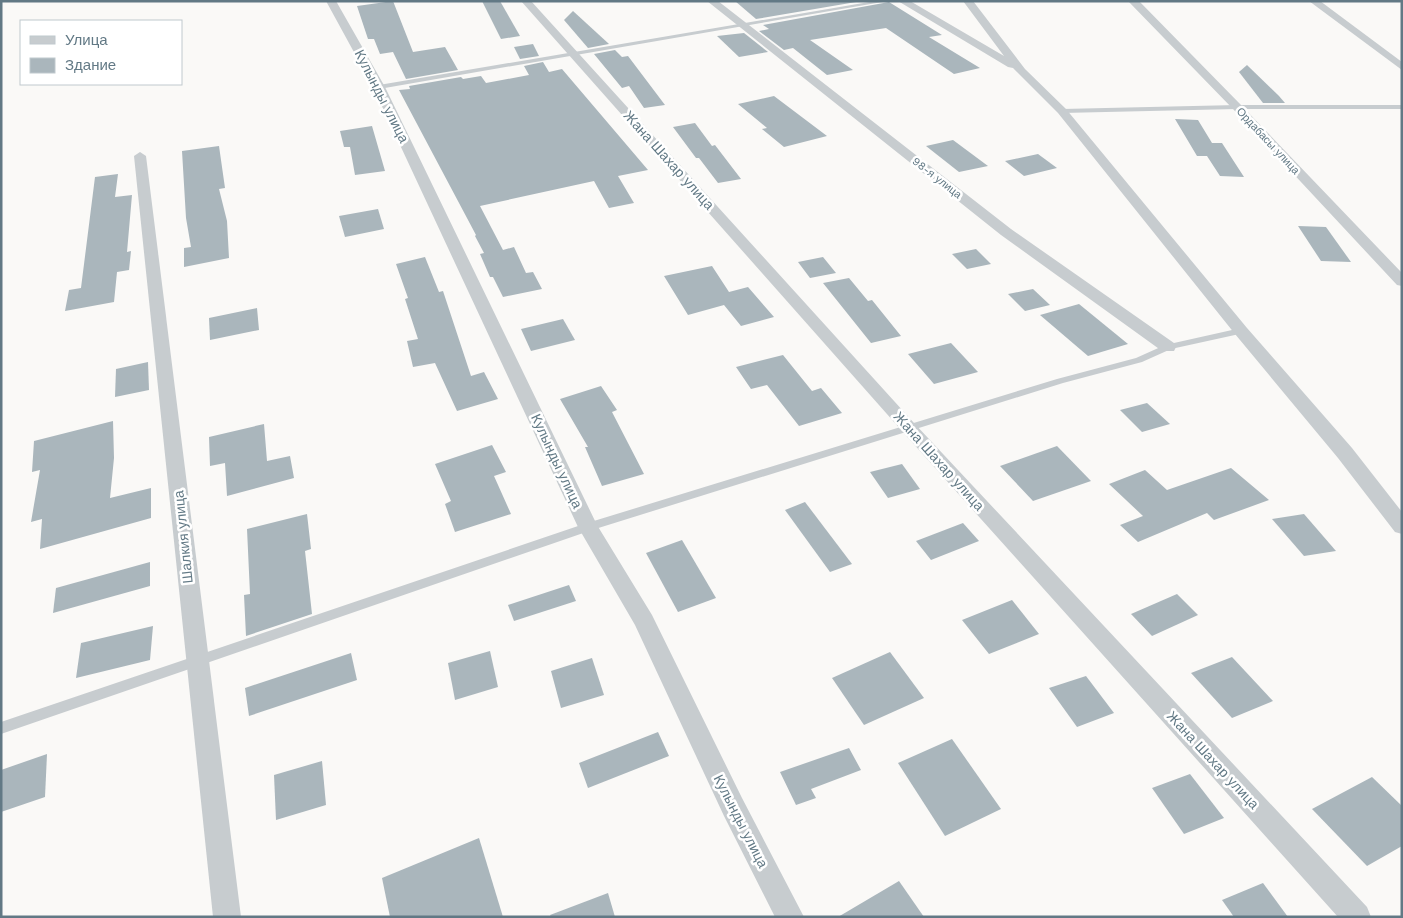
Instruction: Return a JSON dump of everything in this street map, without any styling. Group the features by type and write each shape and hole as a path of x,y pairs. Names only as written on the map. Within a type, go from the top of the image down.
{"street":[{"name":"Кулынды улица","path":"331,1 379,87 588,526 644,621 733,807 790,917"},
{"name":"Жана Шахар улица","path":"526,1 908,428 1357,917"},
{"name":"98-я улица","path":"712,1 1006,232 1168,347"},
{"path":"903,1 1020,71"},
{"path":"968,1 1020,71 1062,111 1241,331 1345,453 1402,527"},
{"name":"Ордабасы улица","path":"1133,1 1237,107 1402,282"},
{"path":"1314,1 1402,67"},
{"name":"Шалкия улица","path":"140,156 196,661 227,917"}],"lane":[{"path":"379,87 886,1"},
{"path":"1062,111 1237,107 1402,107"},
{"path":"1,728 588,526 1060,381 1139,360 1168,347 1241,331"}],"building":[{"path":"393,1 413,52 445,47 458,70 406,79 393,52 380,54 374,39 368,39 357,6"},
{"path":"482,1 500,1 520,36 501,39"},
{"path":"735,1 862,1 756,19"},
{"path":"889,2 942,35 929,37 980,68 954,74 886,28 810,40 853,70 827,75 793,48 784,50 759,31 769,29 763,25"},
{"path":"573,11 609,44 588,48 564,20"},
{"path":"744,33 768,52 739,57 717,36"},
{"path":"533,44 539,56 520,59 514,47"},
{"path":"615,50 622,57 628,56 665,105 644,108 629,86 622,88 594,54"},
{"path":"543,62 549,72 562,69 648,170 618,176 634,203 609,208 594,181 480,206 503,250 514,247 526,273 533,272 542,289 503,297 493,277 490,277 480,254 484,253 476,235 399,90 410,89 409,86 461,77 463,79 481,76 486,83 529,75 524,66"},
{"path":"1247,65 1285,103 1263,103 1239,72"},
{"path":"774,96 827,136 784,147 762,129 767,128 738,104"},
{"path":"1175,119 1198,120 1212,143 1222,143 1244,177 1220,176 1207,156 1197,156"},
{"path":"695,123 741,179 718,183 673,127"},
{"path":"372,126 385,171 355,175 350,147 344,147 340,131"},
{"path":"953,140 988,166 959,172 926,146"},
{"path":"219,146 225,188 219,189 227,221 229,258 184,267 184,248 191,247 186,218 182,151"},
{"path":"1038,154 1057,168 1024,176 1005,161"},
{"path":"118,174 115,197 132,195 127,252 131,251 129,270 117,272 114,302 65,311 69,290 81,288 95,177"},
{"path":"378,209 384,229 345,237 339,216"},
{"path":"1298,226 1326,227 1351,262 1321,261"},
{"path":"976,249 991,264 967,269 952,254"},
{"path":"425,257 439,292 443,291 471,376 484,372 498,399 457,411 435,363 413,367 407,341 418,339 405,299 408,298 396,264"},
{"path":"823,257 836,273 810,278 798,262"},
{"path":"712,266 729,292 748,287 774,317 741,326 724,305 688,315 664,276"},
{"path":"849,278 868,301 872,300 901,336 871,343 823,283"},
{"path":"1033,289 1050,305 1025,311 1008,294"},
{"path":"1079,304 1128,344 1088,356 1040,315"},
{"path":"257,308 259,330 210,340 209,318"},
{"path":"563,319 575,340 531,351 521,329"},
{"path":"951,343 978,372 934,384 908,354"},
{"path":"783,355 812,391 821,388 842,413 799,426 767,385 751,389 736,367"},
{"path":"148,362 149,390 115,397 116,369"},
{"path":"601,386 617,410 612,412 644,474 602,486 585,447 588,447 560,399"},
{"path":"1147,403 1170,424 1142,432 1120,410"},
{"path":"113,421 114,458 110,498 151,488 151,518 40,549 42,519 31,522 40,470 32,472 34,441"},
{"path":"264,424 267,461 290,456 294,478 227,496 225,463 210,466 209,437"},
{"path":"492,445 506,472 494,476 511,514 455,532 445,504 451,501 435,464"},
{"path":"1057,446 1091,481 1033,501 1000,466"},
{"path":"902,464 920,489 888,498 870,472"},
{"path":"1231,468 1269,500 1214,520 1207,513 1138,542 1120,525 1143,516 1109,484 1145,470 1167,490"},
{"path":"805,502 852,564 830,572 785,510"},
{"path":"307,514 311,549 305,551 312,614 246,636 244,595 250,594 247,529"},
{"path":"1304,514 1336,551 1304,556 1272,519"},
{"path":"963,523 979,541 931,560 916,541"},
{"path":"682,540 716,598 678,612 646,553"},
{"path":"150,562 150,586 53,613 56,588"},
{"path":"569,585 576,601 514,621 508,605"},
{"path":"1177,594 1198,615 1152,636 1131,614"},
{"path":"1012,600 1039,634 989,654 962,620"},
{"path":"153,626 150,660 76,678 81,643"},
{"path":"490,651 498,687 455,700 448,663"},
{"path":"890,652 924,698 864,725 832,678"},
{"path":"351,653 357,680 249,716 245,688"},
{"path":"1232,657 1273,701 1232,718 1191,673"},
{"path":"592,658 604,695 561,708 551,671"},
{"path":"1086,676 1114,713 1077,727 1049,688"},
{"path":"658,732 669,756 588,788 579,763"},
{"path":"952,739 1001,809 945,836 898,763"},
{"path":"849,748 861,770 811,789 816,798 796,805 780,772"},
{"path":"47,754 45,797 1,812 1,770"},
{"path":"322,761 326,805 276,820 274,775"},
{"path":"1190,774 1224,818 1184,834 1152,788"},
{"path":"1372,777 1402,806 1402,846 1367,866 1312,809"},
{"path":"479,838 503,917 390,917 382,878"},
{"path":"899,881 924,917 838,917"},
{"path":"1263,883 1288,917 1234,917 1222,900"},
{"path":"608,893 615,917 551,917 550,915"}]}
